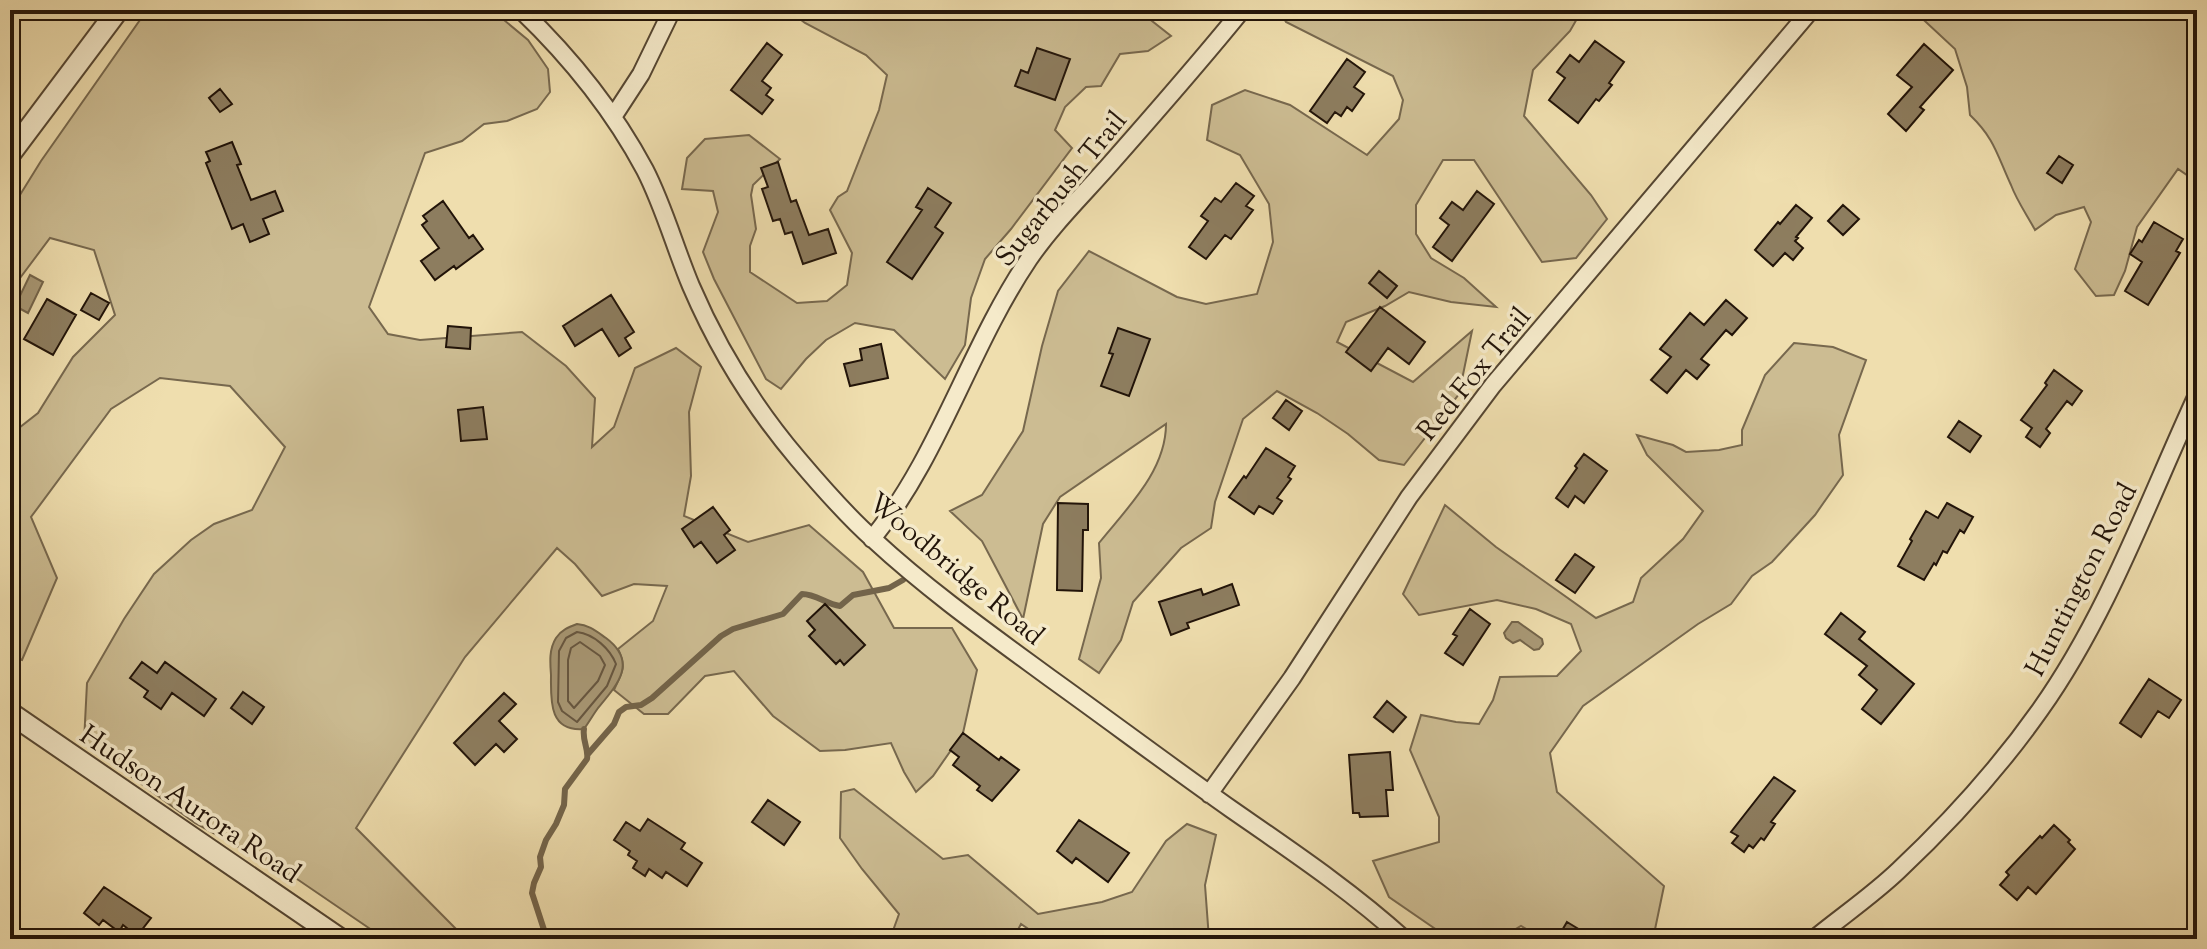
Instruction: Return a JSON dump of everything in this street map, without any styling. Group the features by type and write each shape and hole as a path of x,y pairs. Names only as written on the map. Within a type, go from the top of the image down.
{"street":[{"path":"10,154 118,10"},
{"name":"Woodbridge Road","path":"521,10 577,69 613,117 644,168 689,282 725,358 742,386 797,458 872,539 999,640 1325,875 1404,939"},
{"path":"613,117 641,74 672,10"},
{"name":"Sugarbush Trail","path":"872,539 894,511 919,468 979,352 995,314 1030,258 1242,10"},
{"name":"Red Fox Trail","path":"1209,794 1292,678 1409,497 1493,385 1811,10"},
{"name":"Huntington Road","path":"1814,939 1898,871 1973,794 2040,710 2078,650 2124,562 2197,395"},
{"name":"Hudson Aurora Road","path":"10,713 340,939"}],"shaded area":[{"path":"147,10 492,10 528,40 548,69 550,92 537,109 507,121 484,124 462,141 425,153 369,307 388,334 420,340 522,332 566,366 595,398 592,447 614,427 635,368 676,348 701,367 689,412 691,476 684,516 748,542 809,525 863,572 894,628 952,628 977,670 963,733 933,776 916,792 891,743 820,751 773,716 734,671 705,676 668,714 644,714 614,690 623,666 618,649 653,621 667,586 634,584 602,596 557,548 465,657 356,828 466,939 385,939 297,879 195,823 84,742 87,683 154,574 191,540 214,524 252,510 285,447 230,386 160,378 111,409 31,517 57,578 22,660 10,656 10,435 38,413 73,357 115,315 94,250 50,238 17,282 10,286 10,211 41,161"},
{"path":"788,10 1138,10 1171,36 1148,51 1120,54 1101,86 1086,87 1065,107 1055,130 1072,148 985,259 971,298 965,345 945,379 894,330 855,323 826,340 781,389 766,379 714,279 703,252 718,212 713,191 682,189 687,158 705,139 749,135 780,159 753,185 751,195 756,229 750,246 750,272 797,303 827,301 847,285 852,253 830,210 838,197 847,191 879,110 887,75 866,55 805,23"},
{"path":"1279,10 1582,10 1570,31 1533,70 1524,116 1591,195 1607,219 1576,258 1542,262 1474,160 1443,160 1416,205 1416,234 1431,258 1464,278 1496,307 1451,302 1409,292 1346,322 1337,342 1413,382 1472,331 1459,394 1404,465 1379,460 1317,413 1277,391 1243,419 1215,502 1211,528 1181,548 1133,602 1121,640 1099,673 1079,659 1101,578 1099,543 1152,473 1164,441 1166,424 1060,497 1043,524 1023,619 982,541 950,511 982,495 1023,431 1058,291 1089,251 1177,297 1206,304 1257,294 1273,242 1269,204 1240,155 1207,140 1212,105 1245,90 1290,105 1367,155 1399,119 1403,100 1393,76 1286,22"},
{"path":"1913,10 2197,10 2197,182 2178,169 2137,227 2125,271 2114,295 2096,296 2075,269 2091,222 2084,207 2056,215 2035,230 1990,140 1970,115 1967,87 1955,49"},
{"path":"1794,343 1833,347 1866,360 1839,435 1843,475 1815,515 1772,562 1752,576 1731,604 1583,706 1550,753 1557,792 1664,886 1653,939 1543,939 1521,926 1504,936 1505,939 1450,939 1389,897 1373,861 1439,842 1439,817 1410,750 1421,715 1479,724 1493,700 1500,677 1557,676 1581,651 1571,624 1536,609 1497,600 1419,615 1403,594 1445,505 1496,547 1596,618 1633,602 1641,578 1683,539 1703,511 1647,455 1637,435 1686,452 1742,445 1742,430 1765,375"},
{"path":"854,789 943,859 968,855 1038,914 1102,902 1132,892 1166,841 1187,824 1216,835 1205,885 1209,939 1043,939 1021,924 1013,939 890,939 899,914 840,838 841,792"}],"water":[{"path":"30,275 43,282 28,313 15,306"},
{"path":"1512,622 1518,622 1542,639 1539,649 1534,650 1520,640 1513,643 1506,638 1504,633"},
{"path":"577,624 589,627 606,638 616,647 623,664 618,682 584,729 572,729 558,720 551,694 550,656 554,642 563,631"}],"building":[{"path":"1595,41 1624,62 1609,83 1612,85 1599,101 1596,99 1578,123 1549,100 1565,78 1557,72 1570,55 1579,62"},
{"path":"767,43 782,55 762,81 771,88 766,95 773,100 762,114 731,90"},
{"path":"1924,44 1953,70 1920,107 1924,110 1906,131 1888,114 1912,87 1897,75"},
{"path":"1037,48 1070,59 1055,100 1015,86 1021,70 1028,73"},
{"path":"1347,59 1365,72 1354,87 1364,94 1352,111 1347,107 1341,116 1335,112 1327,123 1310,111"},
{"path":"220,89 232,104 220,112 209,98"},
{"path":"232,142 241,164 237,165 251,200 275,191 283,211 263,219 269,234 250,242 243,224 232,229 206,163 210,161 206,152"},
{"path":"2059,156 2073,165 2062,183 2047,173"},
{"path":"778,162 791,202 796,200 809,235 828,229 836,253 803,264 792,232 785,234 780,219 773,221 762,189 768,187 761,168"},
{"path":"1236,183 1254,196 1246,206 1253,210 1231,239 1225,235 1206,259 1189,247 1208,221 1201,216 1215,198 1221,202"},
{"path":"928,188 951,203 935,227 943,233 912,279 887,262 922,210 916,207"},
{"path":"1477,191 1494,204 1452,261 1433,247 1449,225 1440,218 1452,202 1463,210"},
{"path":"443,201 469,238 473,235 483,249 435,280 421,261 439,248 422,225 427,221 423,216"},
{"path":"1796,205 1812,218 1796,237 1795,241 1803,248 1793,260 1785,253 1773,266 1755,250"},
{"path":"1843,205 1859,219 1843,235 1828,221"},
{"path":"2154,222 2183,239 2176,251 2180,253 2148,305 2125,291 2142,262 2130,254"},
{"path":"1379,271 1397,286 1387,298 1369,283"},
{"path":"91,293 109,303 99,320 81,310"},
{"path":"611,295 634,332 625,338 631,348 619,356 602,329 575,346 563,326"},
{"path":"47,299 76,315 53,355 24,339"},
{"path":"1726,300 1747,318 1732,335 1726,330 1701,359 1709,365 1697,379 1686,370 1667,393 1651,380 1671,357 1660,349 1690,313 1704,325"},
{"path":"1380,307 1425,342 1409,364 1388,348 1371,371 1346,352"},
{"path":"448,326 471,328 470,349 446,347"},
{"path":"1118,328 1150,339 1129,396 1101,386 1113,354 1109,353"},
{"path":"881,344 888,378 850,386 844,364 862,360 860,349"},
{"path":"2054,370 2082,391 2072,405 2067,401 2046,429 2050,433 2040,447 2026,437 2032,428 2021,420 2047,385 2045,383"},
{"path":"1286,400 1302,411 1289,430 1273,418"},
{"path":"483,407 487,439 461,441 458,410"},
{"path":"1959,421 1981,436 1970,452 1948,437"},
{"path":"1266,448 1295,466 1288,477 1291,479 1277,498 1282,501 1273,514 1259,506 1254,514 1229,497"},
{"path":"1584,454 1607,471 1584,503 1575,496 1568,507 1556,498"},
{"path":"1058,503 1088,504 1088,530 1083,530 1082,591 1057,590"},
{"path":"1947,503 1973,517 1964,533 1960,530 1947,553 1943,551 1924,580 1898,566 1926,511 1938,518"},
{"path":"713,507 730,530 724,535 735,550 717,563 701,542 694,547 682,529"},
{"path":"1575,554 1594,567 1575,593 1556,580"},
{"path":"1232,584 1239,605 1187,623 1189,628 1171,635 1159,602 1201,589 1203,595"},
{"path":"825,604 865,645 844,665 840,660 836,664 809,636 815,630 807,621"},
{"path":"1470,609 1490,624 1463,665 1445,653 1457,636 1453,634"},
{"path":"1841,613 1865,632 1859,639 1914,684 1881,724 1862,709 1877,690 1859,675 1867,666 1825,634"},
{"path":"142,662 157,673 165,662 216,699 204,716 172,693 161,709 144,697 148,691 130,678"},
{"path":"2149,679 2181,700 2169,718 2158,711 2141,737 2120,723"},
{"path":"243,692 264,707 252,724 231,708"},
{"path":"504,693 516,704 499,721 517,739 504,752 496,744 475,765 454,743"},
{"path":"1387,701 1406,717 1393,732 1374,717"},
{"path":"963,733 999,760 1001,757 1019,770 992,801 977,790 980,786 953,765 959,757 950,750"},
{"path":"1390,752 1393,790 1386,790 1388,816 1360,817 1359,813 1353,813 1349,755"},
{"path":"1774,777 1795,791 1771,822 1775,824 1764,840 1761,838 1753,848 1749,845 1744,852 1732,843 1738,836 1731,832"},
{"path":"768,800 800,822 784,845 752,822"},
{"path":"648,819 685,843 681,849 702,863 687,886 666,872 662,878 649,869 645,876 633,868 637,861 628,855 630,851 614,840 626,822 640,831"},
{"path":"1079,820 1129,853 1108,882 1076,858 1072,863 1057,851"},
{"path":"2054,825 2075,849 2036,894 2028,887 2017,900 2000,885 2009,875 2006,872"},
{"path":"104,887 151,918 137,936 123,925 119,932 103,920 99,925 84,913"},
{"path":"1567,922 1595,939 1557,939"}],"waterway":[{"path":"588,754 614,724 619,712 652,698 721,636 733,629 783,614 802,594 840,606 853,595 889,588 903,580"},
{"path":"547,939 532,893 546,840 564,805 565,789 587,759 584,729"}]}
